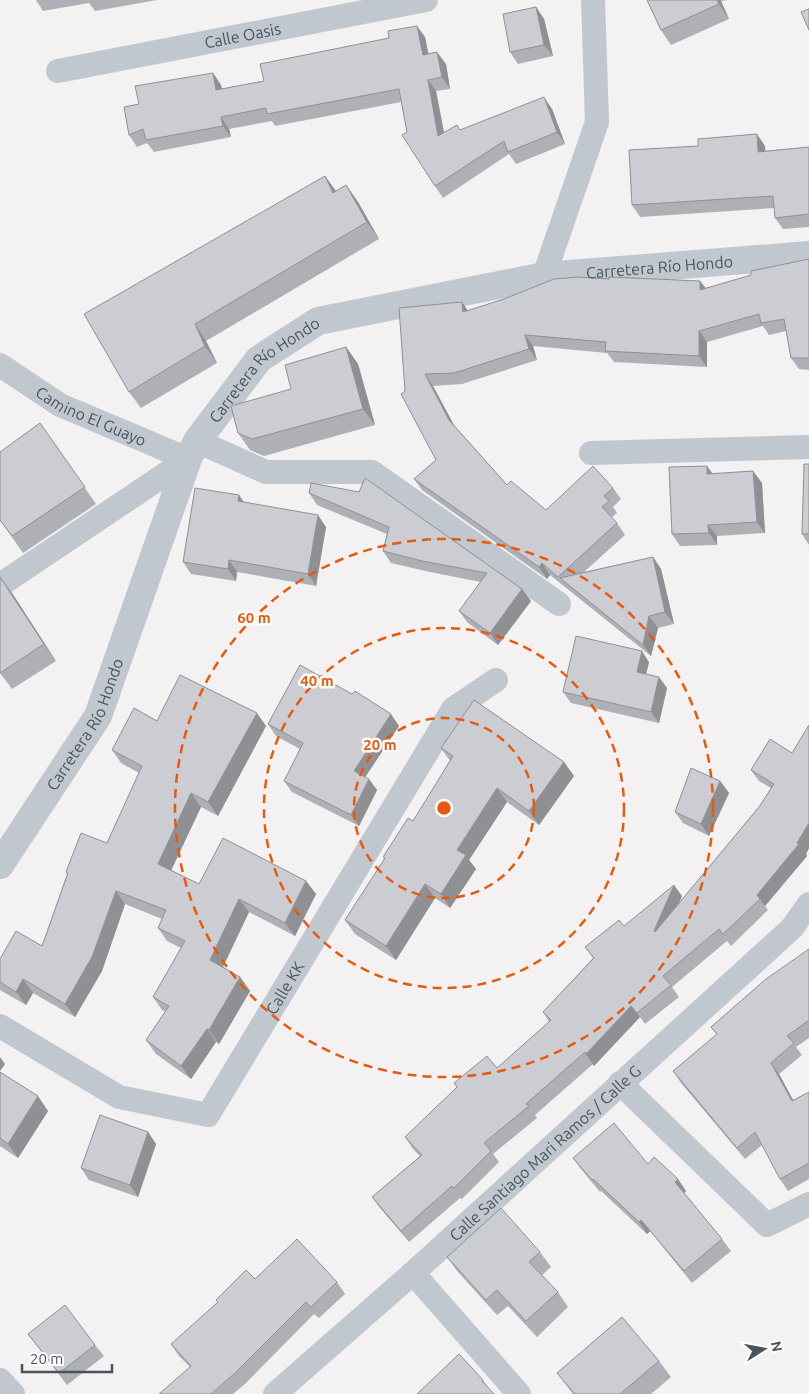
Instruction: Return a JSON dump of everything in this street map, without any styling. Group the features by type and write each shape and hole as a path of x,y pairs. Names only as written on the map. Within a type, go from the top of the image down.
{"street":[{"name":"Calle Oasis","path":"58,71 426,0"},
{"path":"544,276 597,122 593,0"},
{"name":"Carretera Río Hondo","path":"0,865 98,716 192,450 259,359 318,321 544,276 809,255"},
{"name":"Camino El Guayo","path":"0,365 60,405 192,450 266,472 372,472 559,604"},
{"path":"590,452 809,448"},
{"path":"0,585 192,450"},
{"name":"Calle KK","path":"0,1026 119,1097 208,1116 453,709 496,680"},
{"name":"Calle Santiago Mari Ramos / Calle G","path":"274,1394 413,1273 792,928 809,904"},
{"path":"620,1083 767,1225 809,1204"},
{"path":"413,1273 519,1394"},
{"path":"0,1380 13,1394"}],"building":[{"path":"647,0 717,0 719,4 661,30"},
{"path":"536,7 544,45 510,52 503,14"},
{"path":"809,9 809,30 801,12"},
{"path":"417,26 423,55 437,52 442,77 428,80 438,136 457,125 460,130 544,97 557,132 508,152 504,141 435,186 402,135 407,132 399,89 267,114 266,108 221,117 223,126 146,140 143,129 129,135 124,107 139,104 135,86 213,73 216,90 264,81 260,64 389,38 388,31"},
{"path":"757,134 758,152 809,147 809,214 775,218 773,196 632,205 629,150 698,146 698,139"},
{"path":"325,176 333,193 346,185 367,222 195,324 205,346 129,392 84,314"},
{"path":"809,259 809,358 791,358 784,319 761,323 759,314 699,331 699,356 605,351 606,342 525,335 529,349 454,373 425,374 449,420 507,485 511,481 546,510 593,466 613,488 604,496 609,501 602,507 617,523 558,577 542,563 539,567 414,479 436,460 401,394 405,391 399,308 462,302 463,312 504,299 554,279 578,277 700,281 700,290 751,275 751,271"},
{"path":"346,347 363,409 252,439 238,433 231,406 291,389 285,365"},
{"path":"40,423 85,487 12,536 0,520 0,452"},
{"path":"804,464 809,464 809,534 802,534"},
{"path":"707,466 707,474 753,471 757,522 708,525 709,533 672,534 669,467"},
{"path":"365,478 522,589 490,633 459,611 487,573 422,561 383,551 389,527 309,493 311,483 359,492"},
{"path":"195,488 239,495 238,501 318,515 308,574 229,560 228,569 183,562"},
{"path":"653,557 665,612 649,616 643,645 560,578"},
{"path":"0,577 44,644 0,673"},
{"path":"576,636 642,651 637,672 659,677 651,712 563,692"},
{"path":"300,665 352,694 355,691 391,714 354,771 369,779 351,815 284,781 303,743 268,724"},
{"path":"180,675 257,713 208,802 191,793 158,864 199,884 223,838 306,881 285,923 239,899 210,960 240,977 209,1030 207,1029 181,1066 146,1040 169,1006 153,997 185,941 158,928 166,910 116,891 92,957 65,1004 23,979 16,992 0,982 0,959 16,931 42,946 81,833 107,843 142,766 112,750 134,708 157,721"},
{"path":"474,700 564,762 529,811 497,788 457,850 466,855 441,894 425,884 386,946 345,920 408,818 413,821 453,756 441,748"},
{"path":"809,725 809,823 797,843 799,844 757,895 760,899 723,934 719,929 663,976 671,985 637,1013 631,1006 586,1054 585,1052 526,1104 529,1106 484,1143 491,1151 454,1188 452,1186 401,1231 372,1197 422,1155 405,1137 457,1087 454,1083 487,1056 497,1068 551,1020 543,1012 594,958 585,947 619,920 624,926 674,885 655,932 759,807 774,784 751,770 770,739 792,753"},
{"path":"691,768 720,781 701,824 675,812"},
{"path":"809,949 809,1020 787,1036 794,1043 771,1063 792,1101 809,1092 809,1163 780,1179 755,1132 737,1148 673,1071 717,1034 711,1027 766,979"},
{"path":"0,1072 38,1096 8,1144 0,1138"},
{"path":"100,1115 148,1132 130,1185 81,1168"},
{"path":"614,1123 648,1164 654,1157 678,1179 675,1182 722,1239 684,1271 641,1220 639,1222 592,1180 573,1158"},
{"path":"501,1208 540,1252 529,1262 558,1292 526,1321 497,1290 486,1300 447,1257"},
{"path":"297,1239 337,1282 311,1307 306,1302 236,1372 211,1394 159,1394 191,1366 171,1344 218,1302 216,1300 246,1270 255,1279"},
{"path":"65,1305 95,1345 59,1373 28,1334"},
{"path":"622,1317 659,1361 620,1394 575,1394 557,1373"},
{"path":"459,1354 494,1394 417,1394"}]}
